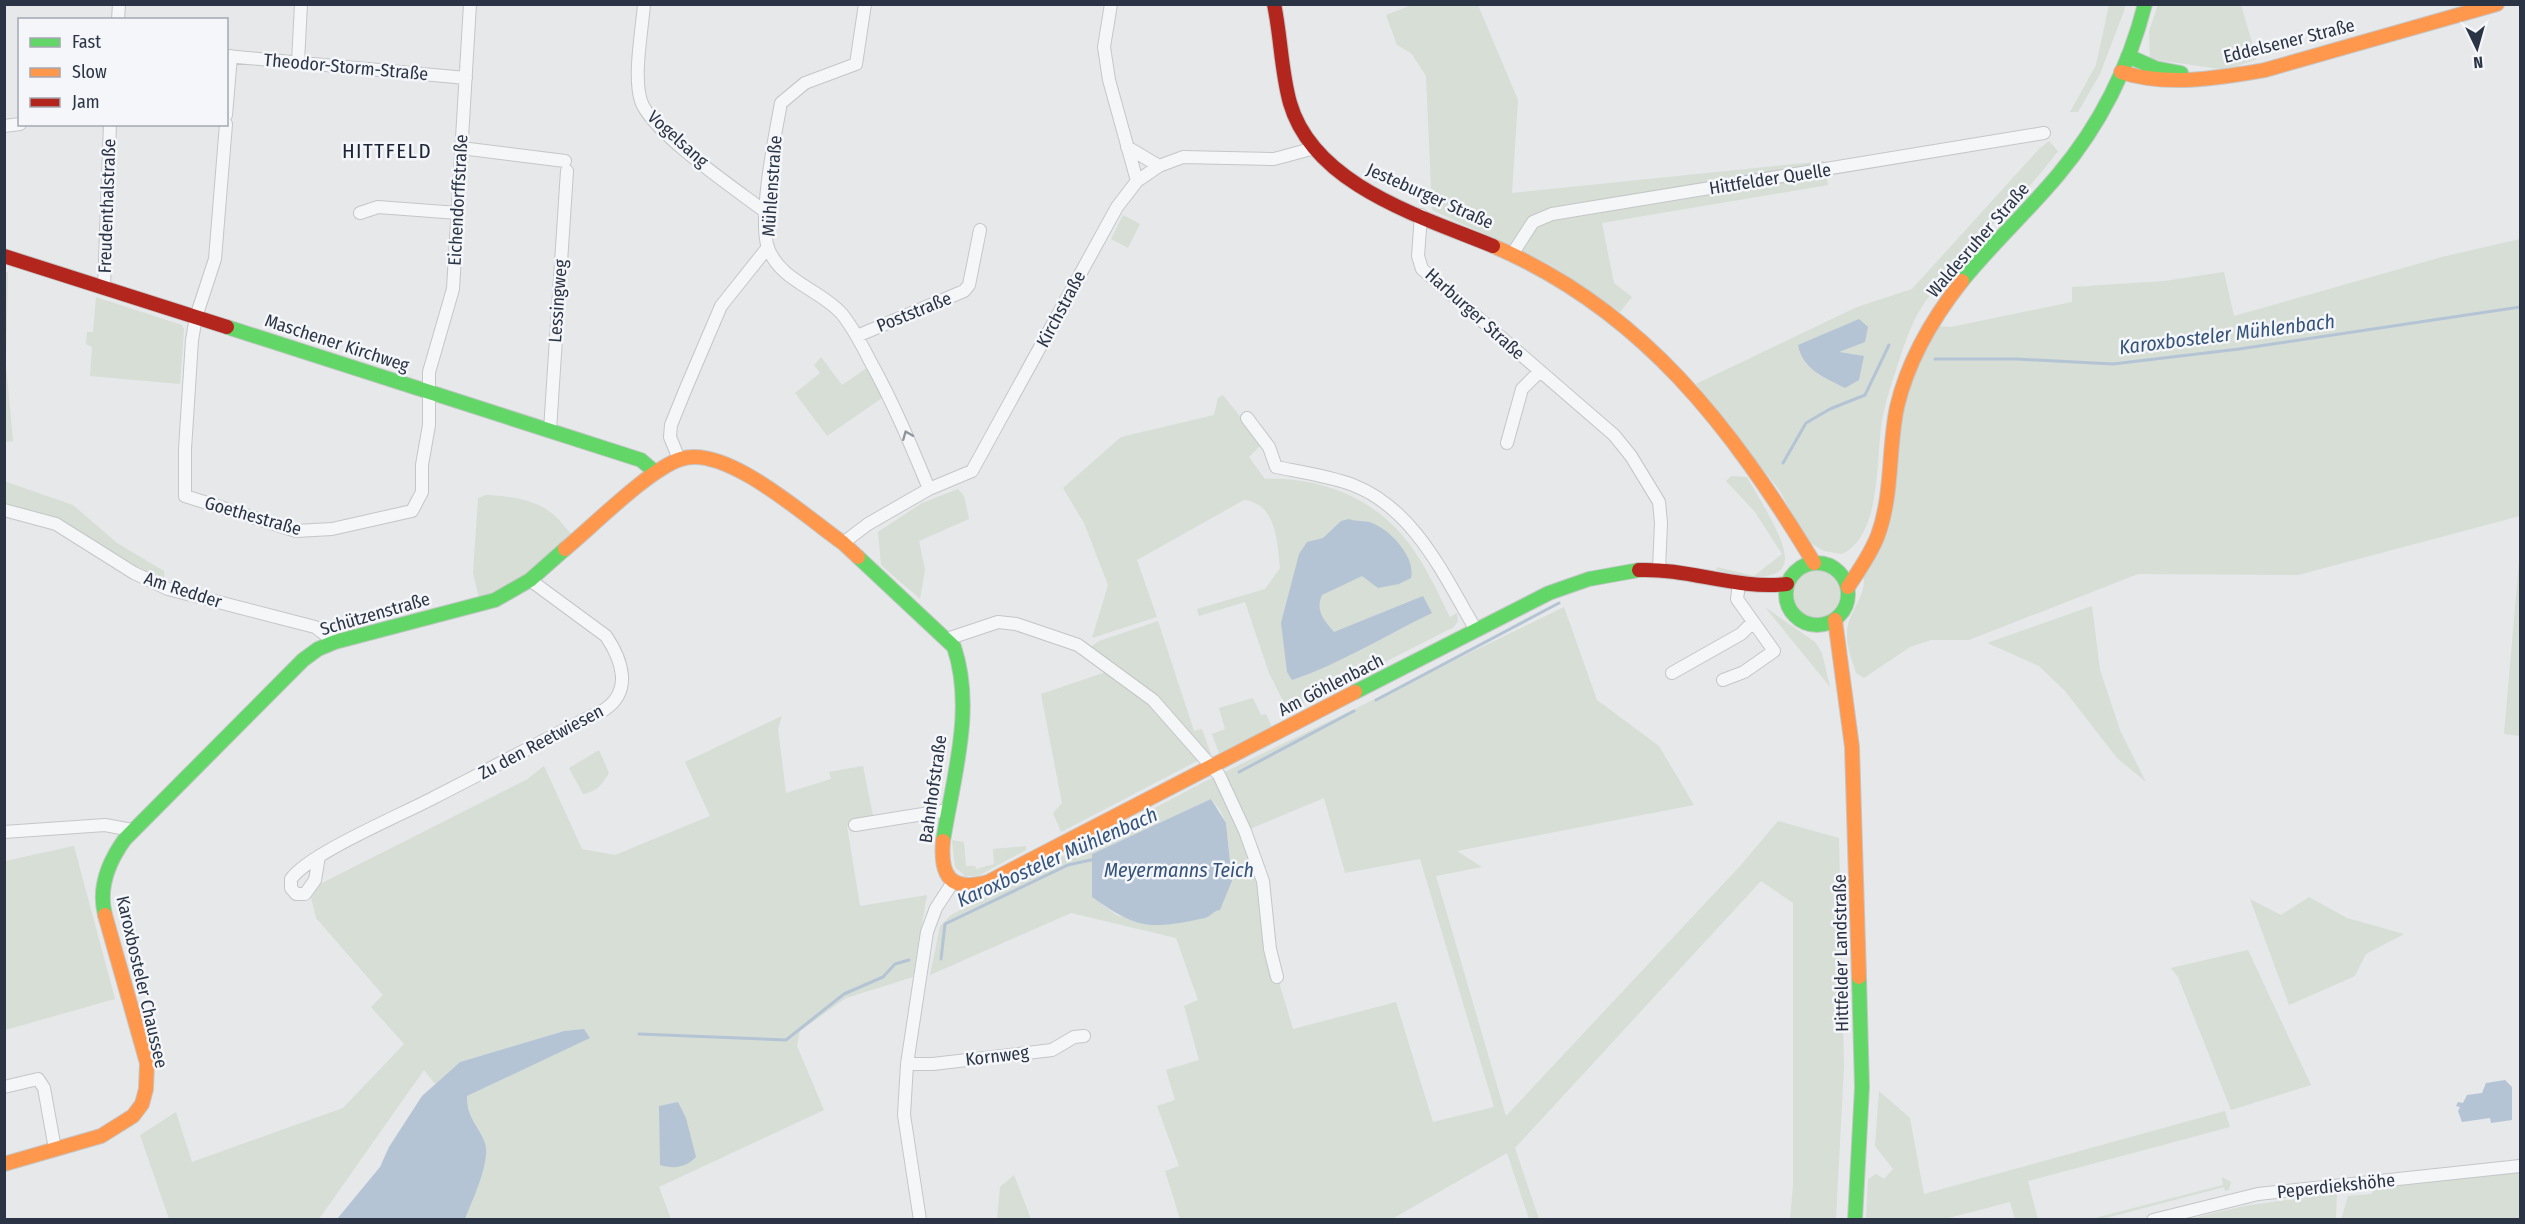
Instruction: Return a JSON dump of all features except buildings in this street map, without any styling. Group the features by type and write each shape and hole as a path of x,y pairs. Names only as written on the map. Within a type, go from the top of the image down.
{"street":[{"path":"298,62 301,4"},
{"name":"Eichendorffstraße","path":"428,391 429,372 453,289 470,4"},
{"name":"Vogelsang","path":"644,4 639,82 640,99 649,115 686,150 767,213"},
{"name":"Mühlenstraße","path":"679,459 670,437 671,425 678,406 721,306 768,247 767,213 771,152 781,103 806,83 856,64 865,4"},
{"path":"1111,4 1104,47 1109,80 1137,181"},
{"name":"Jesteburger Straße","path":"1274,4 1281,31 1291,105 1296,122 1315,148 1342,175 1359,186 1421,215 1513,253"},
{"name":"Waldesruher Straße","path":"1848,587 1873,547 1883,516 1899,397 1908,367 1958,284 2078,150 2095,124 2128,56 2145,4"},
{"name":"Eddelsener Straße","path":"2121,72 2152,81 2231,76 2265,70 2497,4"},
{"path":"228,76 229,56"},
{"name":"Theodor-Storm-Straße","path":"229,56 466,78"},
{"name":"Eddelsener Straße","path":"2128,56 2155,68 2193,77"},
{"name":"Freudenthalstraße","path":"104,287 111,126"},
{"path":"196,317 215,260 226,126"},
{"name":"Hittfelder Quelle","path":"1513,253 1533,222 1552,214 2044,134"},
{"path":"1127,147 1159,166"},
{"name":"Lessingweg","path":"461,148 566,166 550,430"},
{"name":"Kirchstraße","path":"843,543 868,524 929,489 972,471 1117,207 1137,181 1159,166 1183,157 1274,159 1315,148"},
{"path":"360,213 378,207 458,213"},
{"name":"Harburger Straße","path":"1421,215 1418,256 1422,269 1614,435 1652,487 1659,502 1661,523 1659,569"},
{"name":"Poststraße","path":"857,336 954,296 969,285 980,230"},
{"path":"768,247 781,267 841,312 857,336 894,404 929,489"},
{"path":"1513,253 1579,291 1642,339 1713,413 1776,501 1814,563"},
{"name":"Maschener Kirchweg","path":"4,256 550,430 640,460 655,472"},
{"name":"Goethestraße","path":"196,317 185,449 185,496 296,531 332,529 412,511 422,492 422,465 429,425 428,391"},
{"name":"Harburger Straße","path":"1507,443 1522,389 1540,371"},
{"path":"1247,418 1269,447 1276,467 1351,484 1377,498 1393,511 1428,549 1476,630"},
{"name":"Bahnhofstraße","path":"679,459 704,456 736,467 843,543 948,639 958,654 963,681 962,711 941,864 946,875 953,882"},
{"name":"Schützenstraße","path":"132,830 303,660 318,649 335,642 495,600 530,580 655,472 679,459"},
{"path":"1776,501 1795,555 1797,570"},
{"name":"Am Redder","path":"4,510 57,524 134,573 168,589 315,627 335,642"},
{"name":"Waldesruher Straße","path":"1834,568 1856,558 1869,543 1883,516"},
{"path":"1814,563 1834,568 1848,587 1846,606 1835,620 1815,626 1798,620 1788,605 1787,584 1797,570 1814,563"},
{"name":"Am Göhlenbach","path":"953,882 972,886 988,882 1531,601 1578,581 1617,572 1659,569 1739,584 1774,586 1787,584"},
{"name":"Zu den Reetwiesen","path":"319,856 614,702 621,690 622,672 619,660 606,636 530,580"},
{"path":"1723,680 1744,672 1774,651 1737,599 1739,584"},
{"name":"Am Göhlenbach","path":"1739,584 1788,605"},
{"name":"Hittfelder Landstraße","path":"1835,620 1854,778 1862,1088 1855,1220"},
{"path":"948,639 998,622 1016,624 1078,645 1146,693 1220,775 1245,831 1263,881 1270,949 1277,977"},
{"path":"1672,673 1741,634 1753,622"},
{"name":"Hittfelder Landstraße","path":"1815,626 1823,638 1843,687"},
{"path":"855,825 948,810"},
{"path":"4,832 105,825 132,830"},
{"name":"Karoxbosteler Chaussee","path":"4,1164 107,1134 126,1124 142,1106 147,1084 147,1063 103,900 106,869 117,847 132,830"},
{"path":"920,1220 904,1115 907,1064 927,932 936,908 953,882"},
{"name":"Kornweg","path":"907,1064 933,1064 1052,1050 1074,1037 1084,1036"},
{"path":"4,1087 38,1079 44,1088 55,1149"},
{"name":"Peperdiekshöhe","path":"2153,1220 2258,1194 2520,1166"}],"shaded area":[{"path":"1412,5 1478,5 1518,100 1512,193 1824,161 1828,185 1602,223 1614,283 1632,297 1620,312 1549,264 1432,210 1426,76 1411,53 1397,45 1386,15"},
{"path":"2109,5 2125,5 2124,11 2100,74 2078,112 2070,112 2096,65"},
{"path":"2158,5 2241,5 2257,59 2227,70 2150,59 2149,31"},
{"path":"2049,141 2058,151 2026,190 1938,284 1918,313 1906,339 1886,403 1882,420 1875,494 1864,531 1855,545 1842,554 1824,551 1807,541 1780,491 1696,384 1857,307 1912,289 2039,149"},
{"path":"1123,215 1140,224 1128,248 1111,239"},
{"path":"2520,239 2520,516 2298,575 2138,574 1969,640 1931,640 1910,647 1864,678 1856,673 1847,642 1848,624 1863,589 1863,574 1876,556 1891,519 1904,407 1916,372 1938,326 1951,327 2072,302 2072,287 2164,281 2224,272 2234,316 2442,257"},
{"path":"4,272 8,272 6,365 13,441 5,442"},
{"path":"96,297 182,325 184,329 180,384 90,376 92,347 86,344 87,332 93,332"},
{"path":"821,357 842,385 868,367 885,396 827,436 795,393 820,373 814,365"},
{"path":"1223,395 1262,444 1249,457 1265,479 1285,479 1325,486 1344,493 1378,512 1407,541 1450,617 1457,613 1458,621 1454,627 1288,711 1269,673 1245,602 1199,616 1197,609 1265,589 1280,568 1276,536 1269,516 1255,503 1244,500 1137,560 1157,617 1092,638 1108,585 1084,523 1063,488 1121,437 1214,415 1218,398"},
{"path":"1731,476 1747,477 1780,539 1785,555 1783,567 1772,575 1754,576 1782,554 1755,512 1726,481"},
{"path":"4,481 73,505 117,543 164,571 165,583 65,524 5,504"},
{"path":"958,489 964,496 969,519 919,541 925,570 920,599 881,565 878,532 922,503"},
{"path":"486,495 512,498 539,505 554,515 573,536 507,589 479,598 473,574 478,498"},
{"path":"2520,550 2520,736 2504,734"},
{"path":"1717,567 1754,576 1750,576 1716,570"},
{"path":"1817,571 1833,578 1840,594 1833,610 1817,617 1801,610 1794,594 1801,578"},
{"path":"2092,606 2100,670 2120,730 2146,782 2117,758 2065,691 2039,666 1987,643"},
{"path":"1564,607 1597,700 1659,746 1694,805 1457,851 1482,867 1436,876 1506,1116 1741,865 1778,821 1839,838 1844,1066 1836,1219 1790,1219 1793,1185 1793,903 1761,881 1515,1148 1539,1219 1529,1219 1507,1153 1392,1219 1180,1219 1165,1171 1179,1166 1157,1106 1175,1100 1166,1070 1199,1060 1184,1006 1198,1000 1176,938 1071,913 930,975 940,926 951,915 1202,783","holes":["1324,798 1345,873 1420,859 1494,1107 1433,1122 1396,1002 1293,1029 1272,959 1263,881 1245,831","1211,799 1220,810 1226,823 1232,881 1220,910 1212,911 1206,917 1173,924 1118,916 1092,897 1092,854"]},
{"path":"1765,607 1815,642 1822,653 1830,687"},
{"path":"1158,621 1194,731 1202,729 1211,754 1206,755 1091,647 1099,641"},
{"path":"1106,672 1142,695 1201,759 1061,832 1053,813 1062,803 1041,694"},
{"path":"1253,698 1261,715 1266,714 1272,727 1219,753 1212,734 1225,729 1219,708"},
{"path":"782,716 778,729 786,793 831,779 829,772 863,766 874,821 847,826 860,906 927,895 913,977 846,998 800,1031 797,1046 824,1110 659,1187 671,1219 465,1219 480,1181 486,1151 482,1136 471,1116 467,1096 589,1038 584,1029 564,1031 460,1062 435,1084 424,1070 319,1219 169,1219 140,1135 176,1112 192,1162 343,1108 404,1044 371,1007 383,995 316,918 311,898 320,884 526,780 544,766 582,849 615,855 710,816 685,762"},
{"path":"599,750 609,773 592,792 583,794 569,768"},
{"path":"952,840 964,842 966,866 975,866 976,869 994,864 993,849 1026,846 1026,850 978,876 965,876 955,867"},
{"path":"74,846 115,999 5,1030 5,861"},
{"path":"2309,897 2347,918 2404,934 2366,954 2355,976 2289,1005 2250,899 2281,915"},
{"path":"2248,950 2311,1085 2231,1110 2178,977 2171,968"},
{"path":"1879,1091 1910,1118 1924,1194 2225,1111 2230,1127 2028,1181 2038,1219 2015,1219 2010,1202 1945,1219 1866,1219 1868,1179 1876,1174 1884,1179 1893,1169 1875,1146"},
{"path":"2520,1172 2520,1219 2341,1220 2348,1196 2372,1194 2374,1188"},
{"path":"1014,1175 1031,1219 997,1220 1000,1187"},
{"path":"2222,1177 2231,1182 2229,1190 2225,1191 2224,1187 2102,1219 2091,1219 2223,1185"},
{"path":"2337,1193 2336,1219 2189,1219 2244,1206"}],"water":[{"path":"1859,319 1868,327 1865,342 1839,352 1864,356 1859,380 1845,388 1810,367 1804,361 1798,345"},
{"path":"1349,519 1372,523 1394,538 1410,562 1411,578 1399,584 1378,588 1362,576 1322,595 1320,611 1334,632 1423,596 1432,613 1345,658 1292,680 1287,672 1281,623 1299,554 1307,542 1323,538 1341,521"},
{"name":"Meyermanns Teich","path":"1211,799 1226,823 1232,881 1220,910 1205,918 1186,922 1144,924 1107,908 1092,897 1092,854"},
{"path":"584,1029 590,1038 467,1096 469,1110 485,1143 486,1151 480,1181 465,1219 337,1219 380,1167 389,1147 422,1096 460,1062 564,1031"},
{"path":"2505,1080 2512,1087 2512,1120 2491,1123 2490,1118 2462,1122 2458,1111 2460,1107 2456,1106 2458,1102 2463,1103 2467,1095 2482,1093 2486,1083"},
{"path":"678,1102 686,1118 696,1157 692,1161 675,1167 660,1165 659,1106"}],"waterway":[{"name":"Karoxbosteler Mühlenbach","path":"1935,359 2017,359 2113,364 2239,349 2520,307"},
{"name":"Karoxbosteler Mühlenbach","path":"1783,463 1806,423 1830,409 1865,395 1889,345"},
{"name":"Karoxbosteler Mühlenbach","path":"1376,700 1559,603"},
{"name":"Karoxbosteler Mühlenbach","path":"1239,772 1354,711"},
{"name":"Karoxbosteler Mühlenbach","path":"941,959 945,924 1068,865 1095,859"},
{"name":"Karoxbosteler Mühlenbach","path":"639,1034 786,1040 844,994 883,977 895,964 909,960"}],"traffic: fast":[{"path":"1962,281 2058,175 2087,136 2122,73 2145,4"},
{"path":"2128,56 2155,68 2181,73"},
{"path":"227,327 641,460 655,472"},
{"path":"105,915 103,895 106,875 125,839 303,660 318,649 335,642 495,600 530,580 565,549"},
{"path":"858,557 954,647 963,695 962,719 960,744 943,841"},
{"path":"1811,563 1823,563 1839,572 1846,582 1848,594 1846,606 1839,616 1823,625 1811,625 1800,620 1791,611 1786,600 1786,588 1791,577 1800,568 1811,563"},
{"path":"1355,692 1549,593 1589,579 1639,570"},
{"path":"1855,1220 1862,1087 1859,977"}],"traffic: slow":[{"path":"2121,72 2138,77 2193,80 2265,70 2497,4"},
{"path":"1493,246 1546,272 1595,304 1639,339 1679,378 1716,420 1750,466 1814,563"},
{"path":"1848,587 1872,549 1883,519 1897,407 1914,356 1931,325 1962,281"},
{"path":"565,549 653,474 681,459 699,457 720,462 765,486 843,543 858,557"},
{"path":"1835,620 1852,747 1859,977"},
{"path":"943,841 943,864 950,878 956,883 965,885 988,882 1355,692"},
{"path":"4,1164 101,1136 133,1116 142,1104 146,1089 147,1063 105,915"}],"traffic: jam":[{"path":"1274,4 1290,103 1303,132 1322,156 1346,177 1374,195 1404,210 1493,246"},
{"path":"4,256 227,327"},
{"path":"1639,570 1676,572 1750,584 1787,584"}],"district":[{"name":"HITTFELD","path":"387,151"}]}
